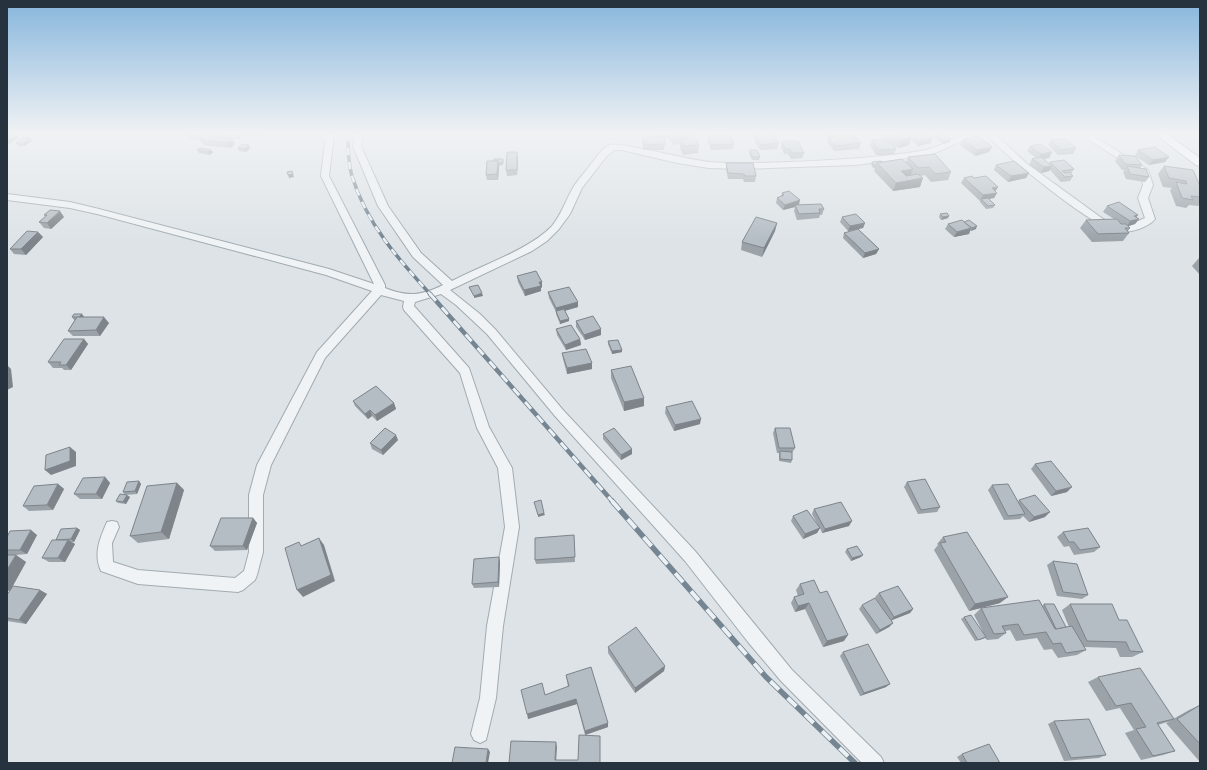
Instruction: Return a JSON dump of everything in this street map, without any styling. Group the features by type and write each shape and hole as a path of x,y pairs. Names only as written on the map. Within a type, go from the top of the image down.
{"street":[{"path":"112,527 105,544 106,566 138,577 238,585 250,575 256,552 256,495 264,465 321,355 379,290 380,285 325,176 326,170"},
{"path":"367,170 382,206 417,255 446,288 502,343 558,411 689,556 775,663 804,694 875,763"},
{"path":"7,196 70,205 99,212 329,272 392,295 410,299 418,298 446,288 528,249 544,239 556,227 578,187 591,170"},
{"path":"1030,170 1100,221 1118,229 1131,228 1150,219 1143,198 1148,185 1145,172 1142,170"},
{"path":"410,299 408,307 465,371 484,428 505,468 512,527 495,626 488,698 480,734"}],"building":[{"path":"486,170 497,170 497,174 486,175"},
{"path":"727,170 755,170 756,176 745,176 744,174 728,173"},
{"path":"884,170 907,170 901,171 906,176 918,174 923,178 896,183"},
{"path":"932,170 949,170 951,172 935,174"},
{"path":"1003,170 1025,170 1029,173 1011,176"},
{"path":"1058,170 1068,170 1062,171 1065,173 1069,172 1073,176 1065,177"},
{"path":"1128,170 1146,170 1149,177 1130,174"},
{"path":"1166,170 1193,170 1200,186 1200,197 1191,196 1193,200 1182,198 1176,182 1187,184 1186,181 1169,178"},
{"path":"292,171 293,174 288,175 287,172"},
{"path":"972,176 974,178 986,176 998,187 992,188 997,193 983,195 964,178"},
{"path":"789,191 800,200 785,205 777,198 784,195 782,193"},
{"path":"988,198 995,205 988,206 981,199"},
{"path":"1119,202 1138,215 1134,216 1139,219 1130,221 1107,206"},
{"path":"821,204 824,209 819,209 820,213 799,214 795,205"},
{"path":"50,210 60,211 47,223 39,222 47,215 44,215"},
{"path":"947,213 949,216 943,217 940,214"},
{"path":"856,214 865,223 850,226 842,217"},
{"path":"756,217 777,223 764,248 742,242"},
{"path":"1117,219 1121,224 1126,224 1130,228 1125,228 1129,233 1098,234 1086,220"},
{"path":"962,220 971,228 957,232 948,224"},
{"path":"969,220 977,226 972,228 964,222"},
{"path":"858,229 879,249 865,253 844,233"},
{"path":"27,231 38,232 21,249 10,249"},
{"path":"536,271 542,282 539,282 541,286 524,290 517,276"},
{"path":"478,285 482,293 474,296 469,287"},
{"path":"569,287 578,302 556,308 548,292"},
{"path":"564,309 569,319 560,321 556,311"},
{"path":"74,314 82,314 79,317 72,317"},
{"path":"593,316 601,329 584,335 576,321"},
{"path":"77,317 104,317 96,330 68,331"},
{"path":"571,325 580,339 565,345 556,329"},
{"path":"64,339 84,339 66,365 59,365 61,362 48,362"},
{"path":"618,340 622,350 612,351 608,341"},
{"path":"586,349 592,363 567,368 562,353"},
{"path":"631,366 644,398 624,402 611,370"},
{"path":"376,386 394,403 375,415 370,410 365,414 353,401"},
{"path":"692,401 701,419 675,425 666,407"},
{"path":"385,428 396,435 381,450 370,443"},
{"path":"614,428 632,449 621,455 603,434"},
{"path":"775,428 790,428 795,448 779,448"},
{"path":"70,447 70,461 45,470 46,455"},
{"path":"780,451 792,452 792,460 780,459"},
{"path":"1051,461 1072,487 1056,491 1035,464"},
{"path":"105,477 96,494 74,494 83,478"},
{"path":"925,479 940,507 921,510 907,482"},
{"path":"139,481 135,491 123,492 127,482"},
{"path":"177,483 161,532 130,536 147,486"},
{"path":"58,484 47,505 23,506 34,486"},
{"path":"1008,484 1025,514 1008,516 992,485"},
{"path":"120,494 127,495 123,502 116,501"},
{"path":"1035,495 1050,512 1034,517 1019,500"},
{"path":"541,500 544,513 538,515 534,502"},
{"path":"841,502 852,521 825,529 814,509"},
{"path":"807,510 820,528 805,534 793,516"},
{"path":"221,518 253,518 243,546 210,546"},
{"path":"77,528 71,539 56,540 61,529"},
{"path":"1088,528 1100,547 1080,550 1074,542 1069,542 1063,532"},
{"path":"31,530 20,550 7,550 7,537 10,531"},
{"path":"967,532 1008,597 975,604 940,543 946,542 943,537"},
{"path":"574,535 575,557 535,560 535,538"},
{"path":"319,538 331,575 297,590 285,548 299,542 301,546"},
{"path":"52,540 68,540 58,558 42,558"},
{"path":"857,546 863,555 852,558 847,549"},
{"path":"7,555 16,555 7,570"},
{"path":"499,557 498,582 472,584 474,559"},
{"path":"1053,561 1077,564 1088,595 1063,592"},
{"path":"814,580 820,593 827,591 848,635 827,641 809,603 798,606 794,597 804,594 800,584"},
{"path":"13,586 40,590 19,620 7,618 7,595"},
{"path":"898,586 913,609 894,617 879,593"},
{"path":"875,598 893,623 880,630 862,605"},
{"path":"1039,600 1055,629 1072,626 1086,650 1066,653 1061,643 1053,644 1046,632 1024,635 1018,624 1002,626 1006,633 994,634 981,608"},
{"path":"1044,604 1054,604 1066,627 1056,629"},
{"path":"1070,604 1112,604 1119,620 1127,620 1143,652 1130,651 1126,642 1087,641"},
{"path":"971,615 986,637 978,640 964,617"},
{"path":"636,627 665,666 635,688 608,647"},
{"path":"868,644 890,684 864,693 843,652"},
{"path":"591,667 608,723 585,731 576,699 527,714 521,690 542,683 545,695 569,686 566,675"},
{"path":"1140,668 1174,719 1157,723 1175,751 1153,756 1136,729 1146,727 1131,703 1116,706 1098,677"},
{"path":"1200,705 1200,744 1177,719"},
{"path":"1089,719 1106,755 1071,758 1054,721"},
{"path":"579,735 600,736 600,763 509,763 511,741 556,742 555,760 578,760"},
{"path":"989,744 1000,763 967,763 962,754"},
{"path":"455,747 488,749 486,763 452,763"}],"railway":[{"path":"351,170 358,193 375,225 407,268 431,295"},
{"path":"430,294 613,502"},
{"path":"612,501 766,677 855,763"}]}
